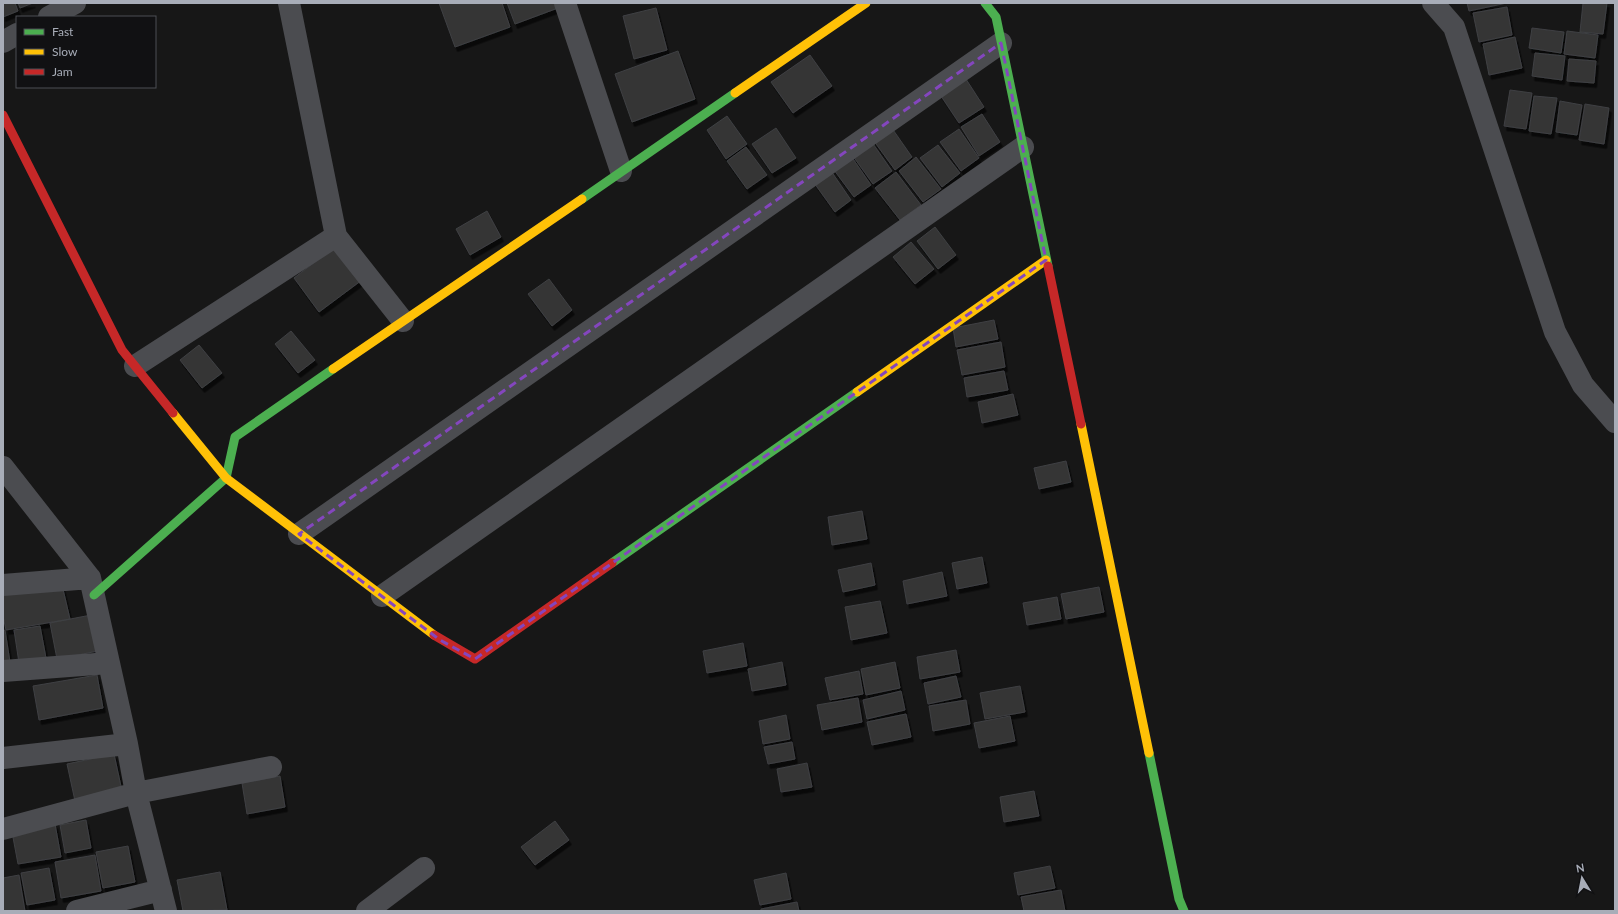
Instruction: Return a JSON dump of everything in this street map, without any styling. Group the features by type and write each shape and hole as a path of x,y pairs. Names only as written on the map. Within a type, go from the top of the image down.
{"street":[{"path":"51,16 75,3"},
{"path":"289,3 336,236 403,321"},
{"path":"565,3 621,171"},
{"path":"3,585 92,586 226,478 235,437 866,3"},
{"path":"985,3 996,18 1179,899 1184,911"},
{"path":"1433,3 1454,27 1556,332 1583,385 1615,422"},
{"path":"3,42 16,35"},
{"path":"299,534 1001,43"},
{"path":"3,115 122,350 226,478 440,640 475,659 1046,260"},
{"path":"382,596 1023,147"},
{"path":"135,366 336,236"},
{"path":"5,471 92,586 127,744 136,793 166,911"},
{"path":"3,671 109,663"},
{"path":"3,758 127,744"},
{"path":"3,829 136,793 271,767"},
{"path":"367,911 424,868"},
{"path":"77,911 161,890"}],"highlighted area":[{"path":"1001,43 1046,260 475,659 440,640 299,534"}],"building":[{"path":"3,3 15,3 18,11 3,17"},
{"path":"18,3 33,3 20,8"},
{"path":"439,3 502,3 510,27 455,47"},
{"path":"507,3 556,3 558,8 515,24"},
{"path":"1467,3 1507,3 1469,11"},
{"path":"1583,3 1607,3 1603,34 1580,32"},
{"path":"1507,7 1512,35 1479,42 1473,13"},
{"path":"656,8 667,50 634,59 623,16"},
{"path":"1532,28 1564,32 1561,53 1529,48"},
{"path":"1567,31 1598,35 1595,58 1564,54"},
{"path":"1515,37 1522,68 1489,75 1483,44"},
{"path":"678,51 695,99 632,122 615,74"},
{"path":"1535,53 1565,56 1562,80 1532,76"},
{"path":"810,55 832,86 793,113 771,82"},
{"path":"1569,59 1596,61 1594,83 1567,81"},
{"path":"964,76 984,107 959,123 939,93"},
{"path":"1510,90 1532,93 1526,129 1504,126"},
{"path":"1534,96 1557,98 1551,134 1529,131"},
{"path":"1560,101 1582,105 1577,135 1556,132"},
{"path":"1585,104 1609,108 1604,144 1579,140"},
{"path":"982,114 1000,142 979,156 961,127"},
{"path":"727,116 747,144 726,159 707,130"},
{"path":"889,124 912,157 895,170 871,137"},
{"path":"776,128 796,158 772,173 752,144"},
{"path":"959,129 979,158 961,171 940,142"},
{"path":"869,138 892,171 873,184 850,152"},
{"path":"938,145 960,173 942,187 920,158"},
{"path":"746,147 767,175 747,189 727,161"},
{"path":"849,153 871,185 854,197 831,166"},
{"path":"916,157 941,189 923,202 899,171"},
{"path":"829,168 851,200 835,212 812,180"},
{"path":"896,172 921,205 900,220 875,188"},
{"path":"487,211 501,237 470,255 456,229"},
{"path":"935,227 956,255 938,269 917,241"},
{"path":"911,242 934,269 915,284 893,257"},
{"path":"336,246 362,280 319,312 294,278"},
{"path":"549,279 572,310 552,326 528,294"},
{"path":"994,320 998,339 956,347 953,328"},
{"path":"291,331 315,360 298,373 275,344"},
{"path":"1001,342 1005,367 962,375 957,350"},
{"path":"199,345 222,373 202,388 180,360"},
{"path":"1004,371 1008,390 967,397 964,378"},
{"path":"1013,394 1018,415 982,423 978,402"},
{"path":"1066,461 1071,482 1039,489 1034,468"},
{"path":"862,511 867,539 832,545 828,517"},
{"path":"982,557 987,583 957,589 952,563"},
{"path":"871,563 875,585 843,592 838,570"},
{"path":"942,572 947,596 907,604 903,581"},
{"path":"62,585 70,619 6,630 3,616 3,593"},
{"path":"1099,587 1104,612 1066,619 1061,594"},
{"path":"1057,597 1061,619 1027,625 1023,603"},
{"path":"880,601 887,633 851,640 845,607"},
{"path":"91,615 98,651 57,659 50,623"},
{"path":"40,626 46,658 19,663 14,630"},
{"path":"5,630 10,662 3,664 3,631"},
{"path":"743,643 747,666 707,673 703,651"},
{"path":"956,650 960,672 920,679 917,657"},
{"path":"782,662 786,685 752,691 748,669"},
{"path":"895,662 900,688 866,695 861,669"},
{"path":"859,671 863,694 830,700 825,678"},
{"path":"97,675 103,708 39,720 33,686"},
{"path":"956,676 961,697 928,704 924,683"},
{"path":"1020,686 1025,712 985,719 980,693"},
{"path":"901,691 905,710 867,719 863,700"},
{"path":"858,698 862,722 822,730 817,705"},
{"path":"966,700 970,724 933,731 929,706"},
{"path":"906,714 911,737 872,745 867,722"},
{"path":"786,715 790,739 763,744 759,721"},
{"path":"1010,716 1015,741 979,748 974,723"},
{"path":"792,742 795,759 768,764 764,747"},
{"path":"114,754 122,791 75,801 67,764"},
{"path":"807,763 812,787 781,792 777,769"},
{"path":"280,776 285,807 247,814 242,783"},
{"path":"1034,791 1039,816 1004,822 1000,797"},
{"path":"86,820 91,848 65,853 60,825"},
{"path":"555,821 569,840 535,865 521,847"},
{"path":"55,824 61,857 18,864 12,832"},
{"path":"128,846 135,882 103,888 96,852"},
{"path":"95,855 101,891 61,898 55,862"},
{"path":"1050,866 1055,888 1018,895 1014,873"},
{"path":"49,868 55,900 27,905 21,873"},
{"path":"220,872 227,910 183,911 177,880"},
{"path":"786,873 791,899 760,905 754,880"},
{"path":"19,875 25,911 3,911 3,878"},
{"path":"1061,890 1065,911 1024,911 1021,897"},
{"path":"797,902 799,911 761,911 761,909"}],"traffic: fast":[{"path":"985,3 996,17 1048,266"},
{"path":"582,199 735,93"},
{"path":"94,595 226,478 235,437 333,369"},
{"path":"612,563 857,392"},
{"path":"1149,753 1179,899 1184,911"}],"traffic: slow":[{"path":"735,93 866,3"},
{"path":"333,369 582,199"},
{"path":"857,392 1046,260"},
{"path":"173,413 226,478 434,635"},
{"path":"1081,424 1149,753"}],"traffic: jam":[{"path":"3,115 122,350 173,413"},
{"path":"1048,266 1081,424"},
{"path":"434,635 475,659 612,563"}]}
